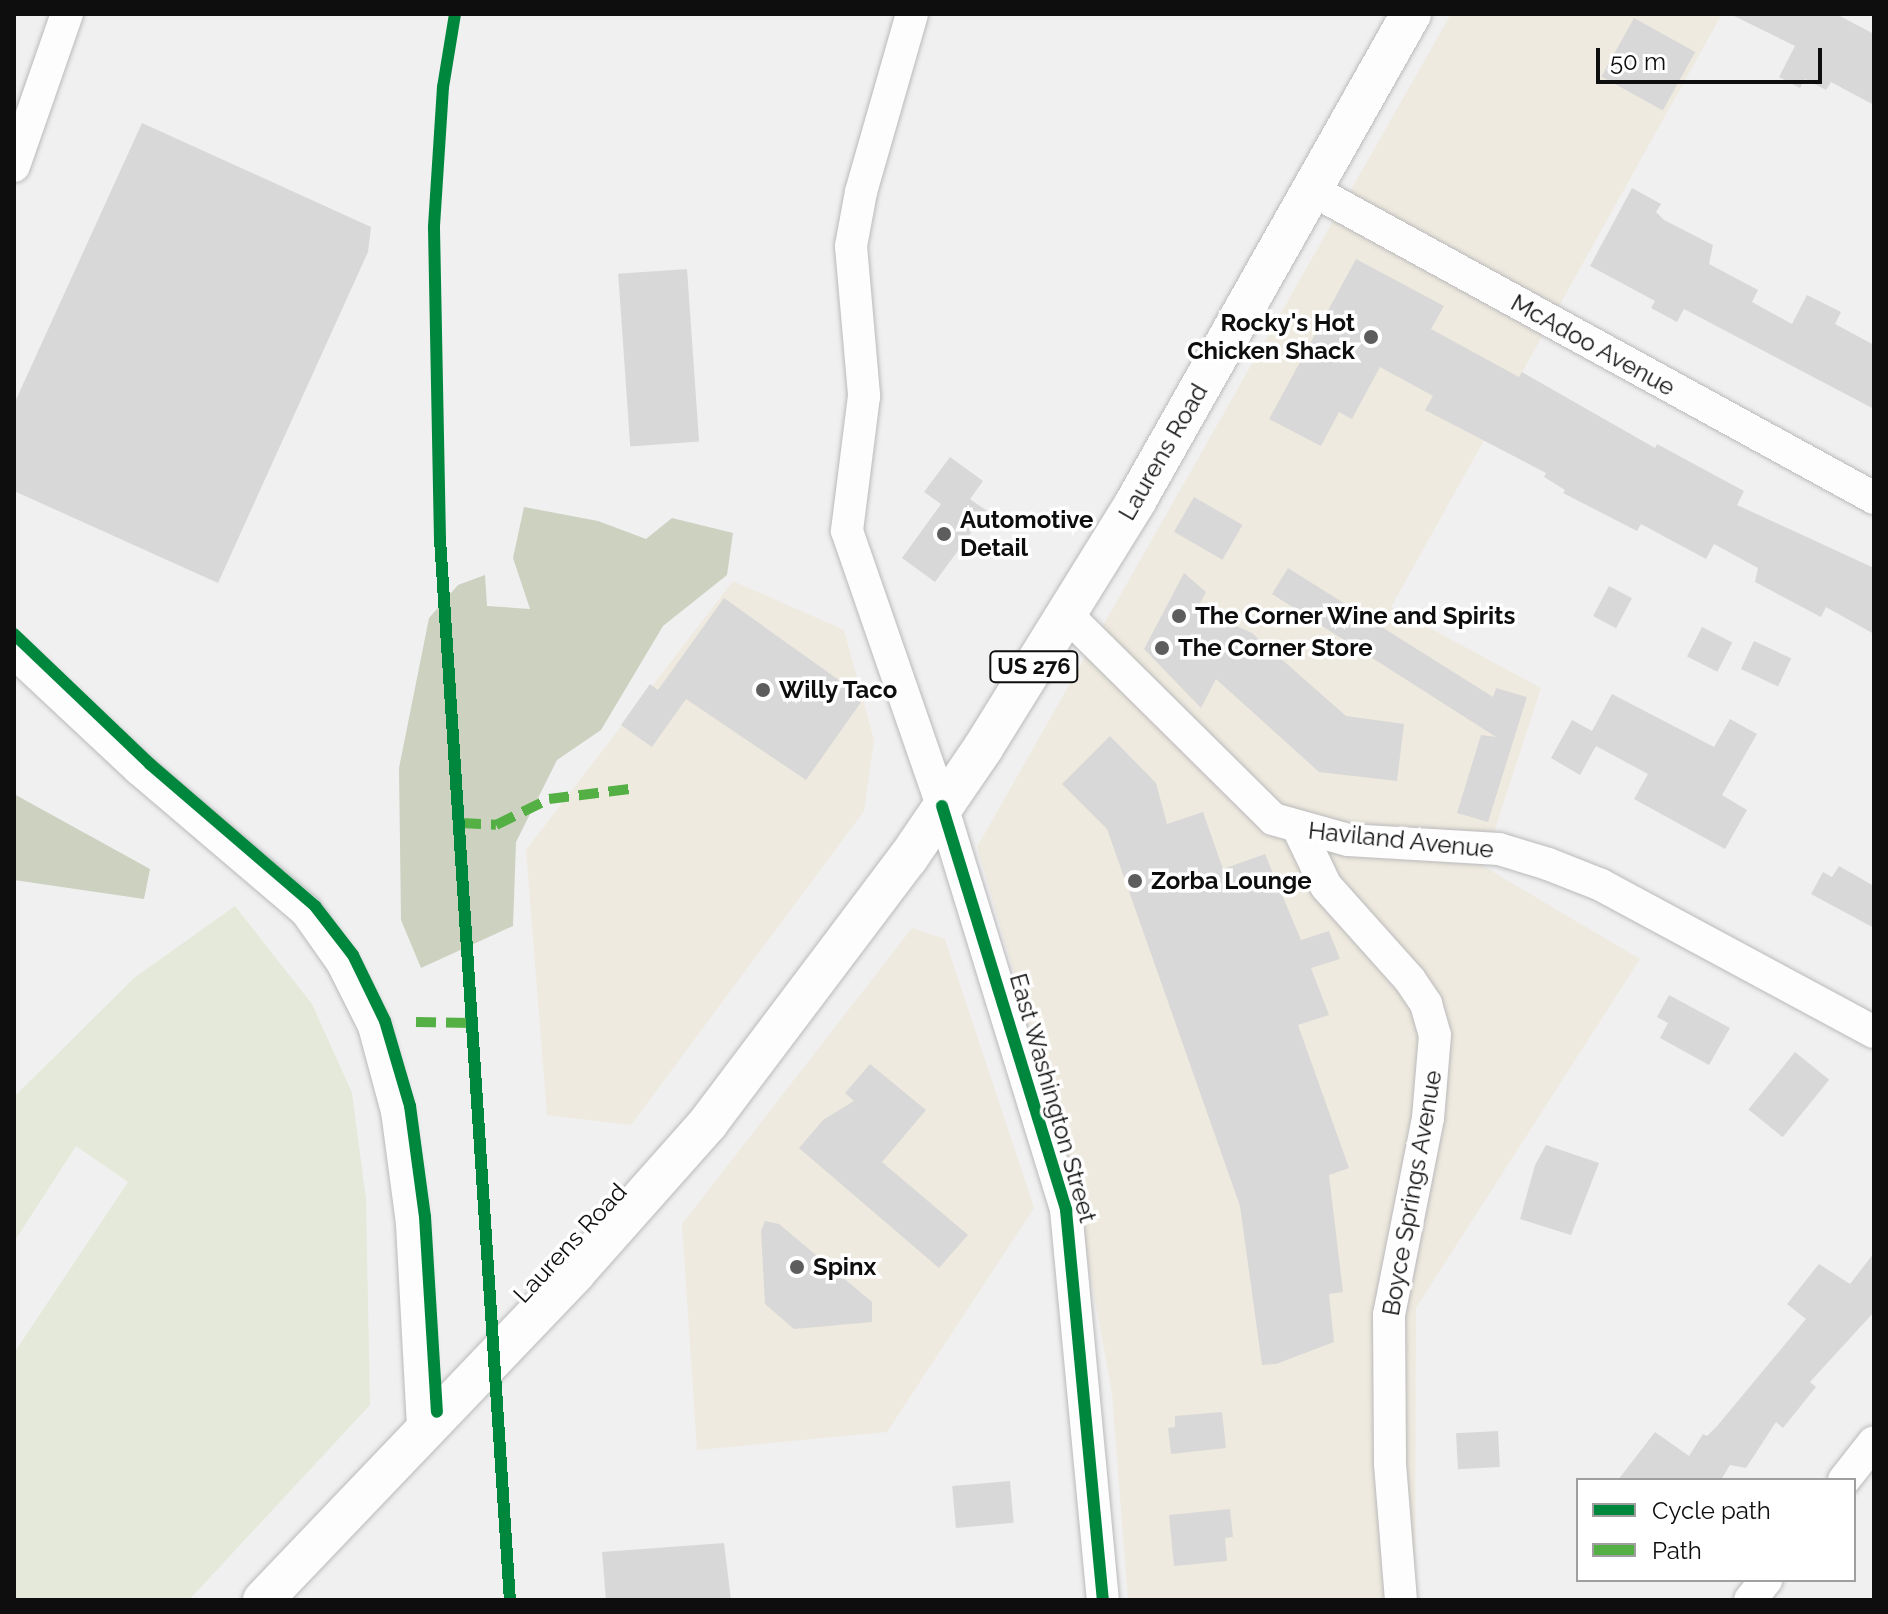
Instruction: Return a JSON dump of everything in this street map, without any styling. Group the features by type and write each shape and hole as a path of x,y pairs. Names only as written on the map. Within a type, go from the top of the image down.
{"main road":[{"name":"Laurens Road","path":"263,1600 423,1426 575,1273 708,1123 942,806 1067,615 1411,14"}],"street":[{"path":"14,166 67,14"},
{"name":"East Washington Street","path":"912,14 861,192 851,246 864,396 847,531 942,806 1066,1210 1103,1600"},
{"name":"McAdoo Avenue","path":"1312,190 1874,498"},
{"name":"Haviland Avenue","path":"1067,615 1257,808 1299,830 1348,840 1499,849 1548,864 1601,885 1874,1032"},
{"path":"14,652 139,769 306,911 342,962 374,1026 397,1111 412,1224 423,1426"},
{"name":"Boyce Springs Avenue","path":"1299,830 1326,886 1410,980 1426,1004 1435,1035 1428,1118 1389,1315 1390,1464 1401,1600"},
{"path":"1846,1478 1874,1442"},
{"path":"1750,1600 1764,1582"}],"shaded area":[{"path":"1451,14 1722,14 1391,607 1541,688 1483,866 1640,959 1416,1308 1415,1600 1128,1600 1112,1393 1070,1163 977,847"},
{"path":"733,581 844,630 874,740 864,811 631,1125 547,1115 526,850"},
{"path":"235,906 312,1004 352,1093 366,1199 370,1405 189,1600 14,1600 14,1353 128,1182 76,1146 14,1242 14,1097 134,978"},
{"path":"912,928 945,939 1034,1208 887,1432 697,1450 682,1224"}],"green space":[{"path":"524,507 598,521 646,539 672,518 733,533 727,575 663,626 601,730 557,760 516,842 513,926 421,968 401,920 399,768 429,618 458,585 485,575 487,606 530,609 513,558"},
{"path":"14,794 150,869 144,899 14,880"}],"building":[{"path":"1730,14 1836,14 1874,34 1874,105 1831,82 1826,90 1805,79 1800,88 1779,77 1795,46"},
{"path":"1634,18 1695,52 1663,111 1602,77"},
{"path":"142,123 371,227 368,252 218,583 14,491 14,404"},
{"path":"1632,188 1661,204 1656,212 1664,220 1713,245 1709,264 1758,290 1752,302 1792,324 1807,295 1841,312 1835,324 1874,345 1874,409 1684,309 1677,322 1651,308 1655,301 1590,266"},
{"path":"1356,259 1444,306 1431,329 1519,377 1522,372 1655,448 1657,444 1744,491 1737,505 1874,568 1874,634 1826,607 1821,617 1755,582 1758,568 1714,544 1706,559 1641,524 1637,531 1563,493 1565,490 1544,477 1546,473 1425,410 1433,396 1380,367 1352,419 1339,412 1321,446 1269,419"},
{"path":"687,269 699,442 630,446 618,274"},
{"name":"Automotive Detail","path":"950,457 983,481 970,499 987,511 935,582 902,558 941,504 924,492"},
{"path":"1194,497 1242,525 1222,560 1174,532"},
{"path":"1288,568 1493,697 1496,688 1527,697 1488,822 1457,813 1481,735 1496,737 1272,594"},
{"path":"1184,573 1206,592 1197,609 1252,633 1346,716 1404,724 1397,781 1319,772 1216,679 1201,708 1144,649"},
{"path":"1609,586 1632,598 1616,628 1593,616"},
{"name":"Willy Taco","path":"724,598 864,698 806,780 686,699 652,747 621,725 650,684 658,690"},
{"path":"1702,627 1732,642 1717,672 1687,656"},
{"path":"1754,641 1791,658 1778,686 1741,669"},
{"path":"1612,694 1714,747 1730,719 1757,734 1722,795 1747,810 1725,849 1634,799 1648,774 1596,746 1580,775 1551,758 1572,720 1592,731"},
{"path":"1110,736 1156,783 1167,824 1203,812 1223,869 1265,854 1301,940 1329,931 1340,959 1311,968 1329,1015 1298,1025 1349,1168 1329,1175 1343,1292 1329,1294 1334,1342 1276,1364 1262,1365 1240,1206 1107,829 1062,784"},
{"path":"1839,866 1874,886 1874,928 1811,894 1823,872 1832,877"},
{"path":"1669,995 1730,1028 1709,1065 1660,1038 1668,1023 1657,1017"},
{"path":"1795,1052 1829,1080 1783,1137 1748,1110"},
{"name":"Spinx","path":"870,1064 926,1110 882,1162 968,1235 939,1268 799,1148 823,1120 854,1101 845,1093"},
{"path":"1546,1145 1599,1163 1571,1235 1520,1219 1535,1165"},
{"name":"Spinx","path":"765,1221 779,1224 872,1302 872,1322 794,1329 765,1304 761,1231"},
{"path":"1874,1253 1874,1312 1810,1382 1816,1387 1783,1428 1776,1422 1746,1468 1730,1465 1722,1478 1620,1478 1655,1432 1689,1456 1703,1434 1707,1436 1718,1425 1806,1319 1787,1304 1819,1264 1850,1284"},
{"path":"1222,1412 1226,1448 1171,1454 1168,1428 1175,1427 1175,1416"},
{"path":"1498,1431 1500,1467 1458,1469 1456,1433"},
{"path":"1010,1481 1014,1523 956,1528 952,1486"},
{"path":"1230,1509 1233,1537 1225,1538 1227,1561 1174,1566 1169,1515"},
{"path":"724,1543 731,1600 606,1600 602,1552"}],"marked path":[{"path":"461,823 496,825 549,799 629,789"},
{"path":"416,1022 472,1023"}],"cycle path":[{"path":"455,14 443,87 434,228 440,539 510,1600"},
{"path":"14,634 150,764 315,906 353,955 385,1021 410,1106 425,1217 437,1412"},
{"path":"942,806 1066,1210 1103,1600"}],"place":[{"name":"Rocky's Hot Chicken Shack","path":"1371,337"},
{"name":"Automotive Detail","path":"944,534"},
{"name":"The Corner Wine and Spirits","path":"1179,616"},
{"name":"The Corner Store","path":"1162,648"},
{"name":"Willy Taco","path":"763,690"},
{"name":"Zorba Lounge","path":"1135,881"},
{"name":"Spinx","path":"797,1267"}]}
